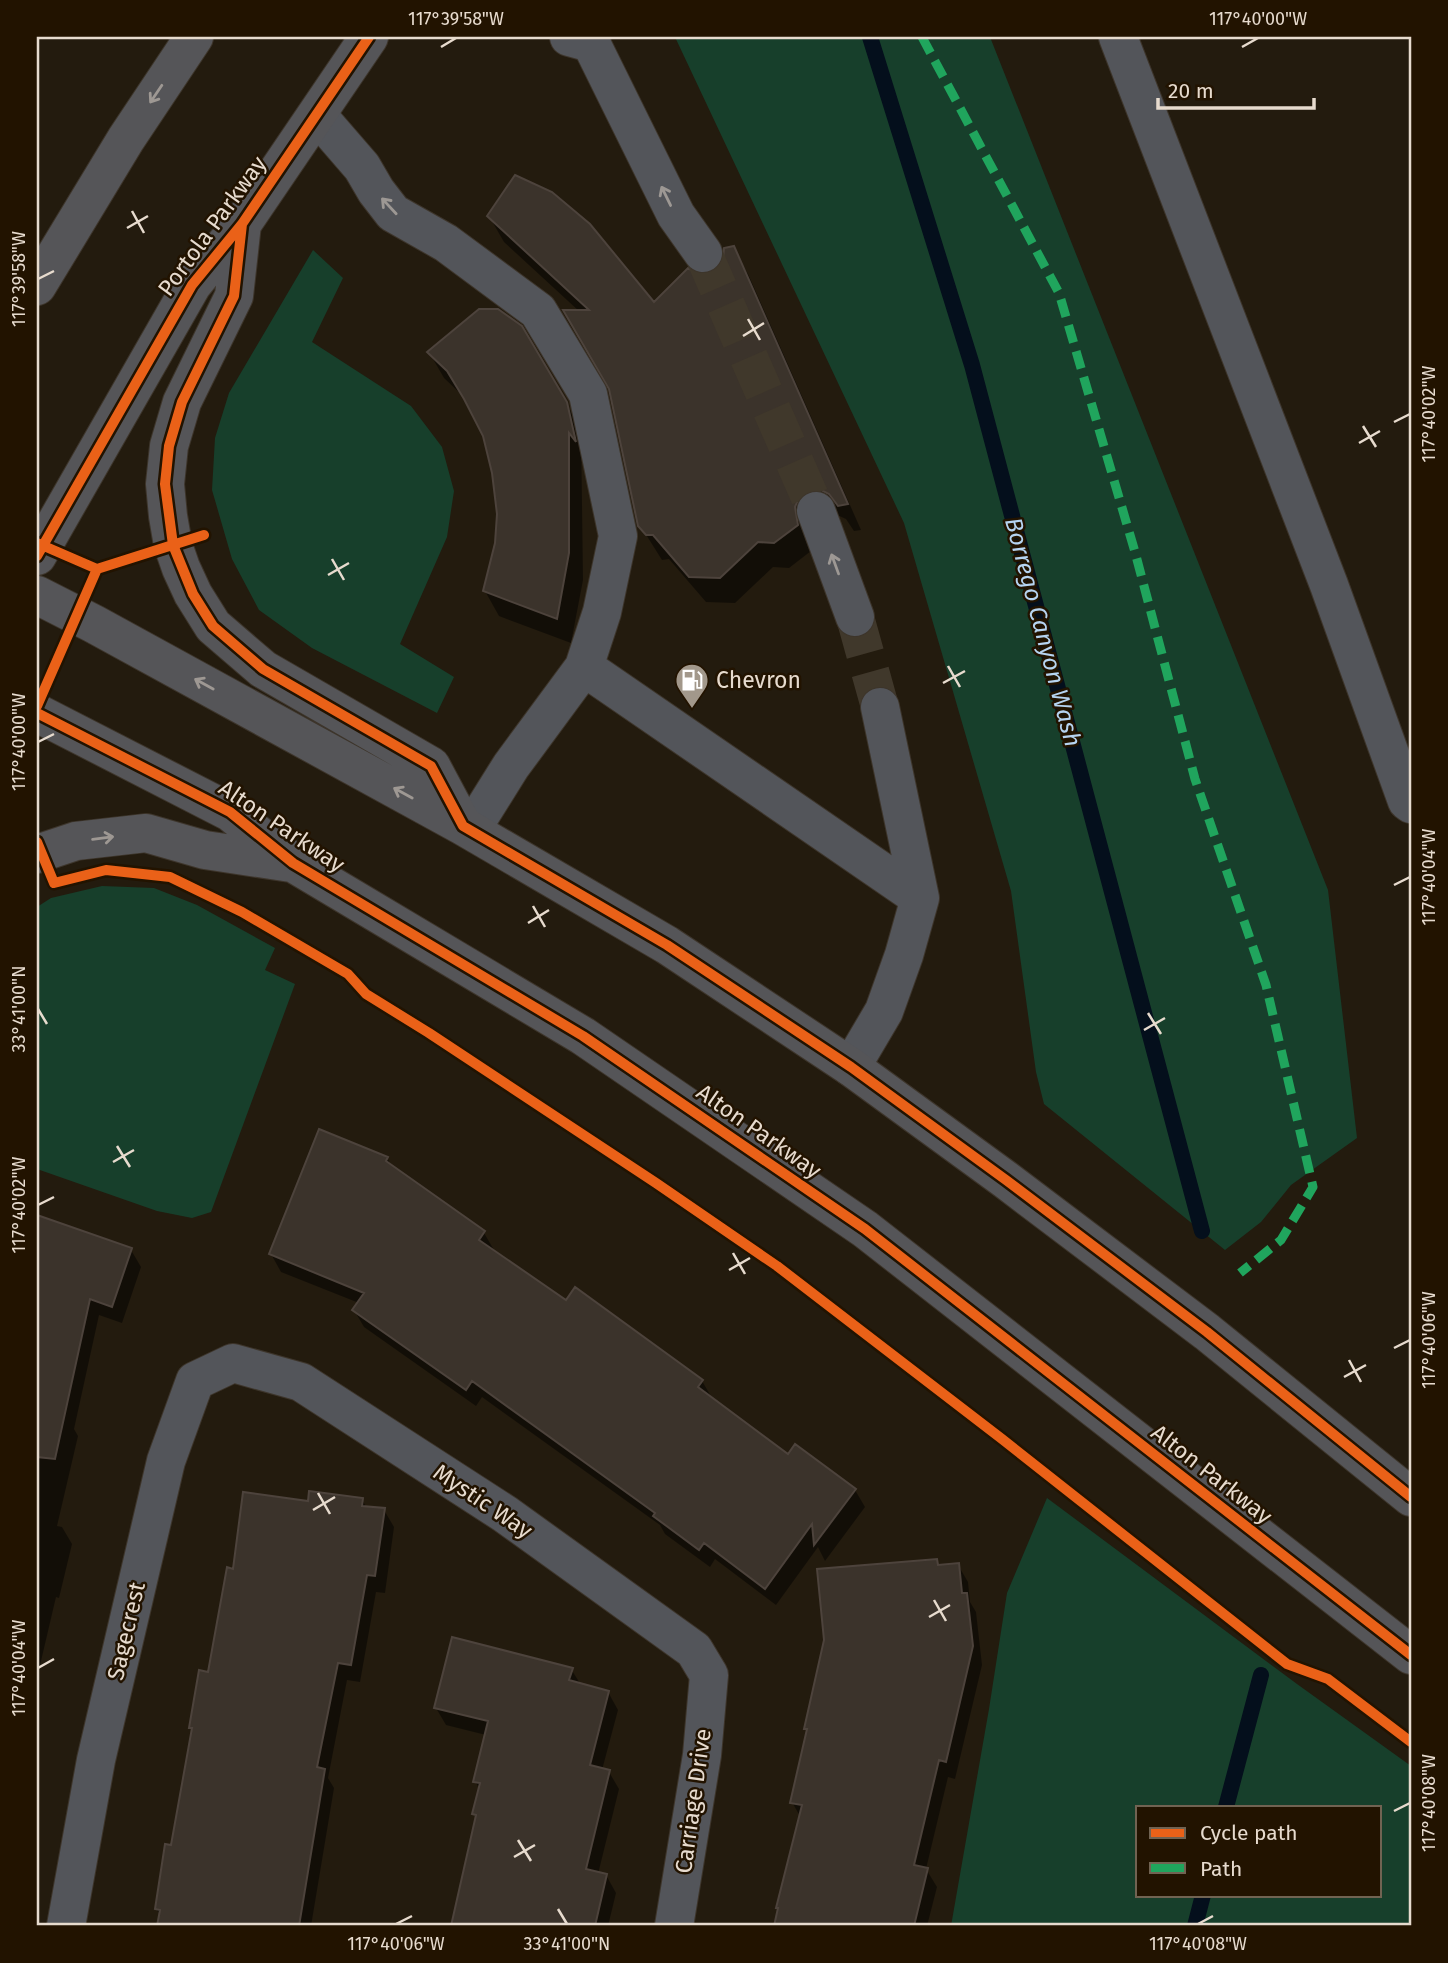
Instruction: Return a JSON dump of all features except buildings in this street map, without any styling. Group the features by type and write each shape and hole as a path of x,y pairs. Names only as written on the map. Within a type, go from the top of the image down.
{"main road":[{"path":"37,286 126,139 194,37"},
{"name":"Portola Parkway","path":"37,556 192,285 243,224 369,37"},
{"path":"243,224 234,296 182,402 169,446 166,484 168,516 177,556 193,594 213,626 263,669 431,766 467,828"},
{"path":"37,595 467,828 667,945 851,1067 1006,1180 1207,1332 1411,1497"},
{"name":"Alton Parkway","path":"37,713 230,812 293,863 583,1035 864,1229 1411,1655"},
{"path":"37,854 76,841 146,833 205,850 293,863"}],"street":[{"path":"569,37 590,43 676,215 703,253"},
{"path":"1118,37 1329,585 1407,801 1411,804"},
{"path":"317,114 362,167 393,213 446,243 538,311 588,394 618,536 602,612 584,667 467,828"},
{"path":"816,511 855,617"},
{"path":"584,667 920,898"},
{"path":"851,1067 884,1011 904,956 920,898 880,707"},
{"name":"Mystic Way","path":"233,1363 301,1382 505,1514 694,1650 709,1675"},
{"name":"Sagecrest","path":"66,1926 96,1760 166,1461 195,1381 233,1363"},
{"name":"Carriage Drive","path":"674,1926 702,1755 709,1675"}],"green space":[{"path":"675,37 990,37 1328,890 1357,1138 1291,1185 1261,1222 1225,1250 1044,1104 1036,1072 1011,891 904,523"},
{"path":"313,250 343,278 312,342 411,406 442,447 454,491 447,537 400,644 454,677 437,713 312,648 259,610 232,559 212,490 215,438 229,393"},
{"path":"102,886 154,888 197,905 275,948 265,970 295,984 211,1212 192,1218 157,1211 37,1169 37,907 51,898"},
{"path":"1047,1498 1411,1766 1411,1926 951,1926 1007,1593"}],"waterway":[{"name":"Borrego Canyon Wash","path":"870,37 972,365 1202,1231"},
{"name":"Borrego Canyon Wash","path":"1226,1806 1261,1675"},
{"name":"Borrego Canyon Wash","path":"1195,1926 1203,1896"}],"tunnel":[{"path":"703,253 816,511"},
{"path":"855,617 880,707"}],"marked path":[{"path":"922,37 1059,293 1135,552 1195,779 1266,985 1313,1187 1281,1240 1240,1273"}],"cycle path":[{"path":"37,556 192,285 242,224 369,37"},
{"path":"242,224 234,296 182,402 169,446 165,484 173,545 193,594 213,626 263,669 431,766 463,826 667,945 851,1067 1207,1332 1411,1497"},
{"path":"37,543 97,569 204,535"},
{"path":"37,706 97,569"},
{"path":"37,713 230,812 293,863 583,1036 865,1229 1411,1655"},
{"path":"37,842 54,883 106,870 170,877 242,912 348,974 366,994 656,1183 777,1266 1287,1664 1328,1679 1411,1742"}],"place":[{"name":"Chevron","path":"692,710"}]}
